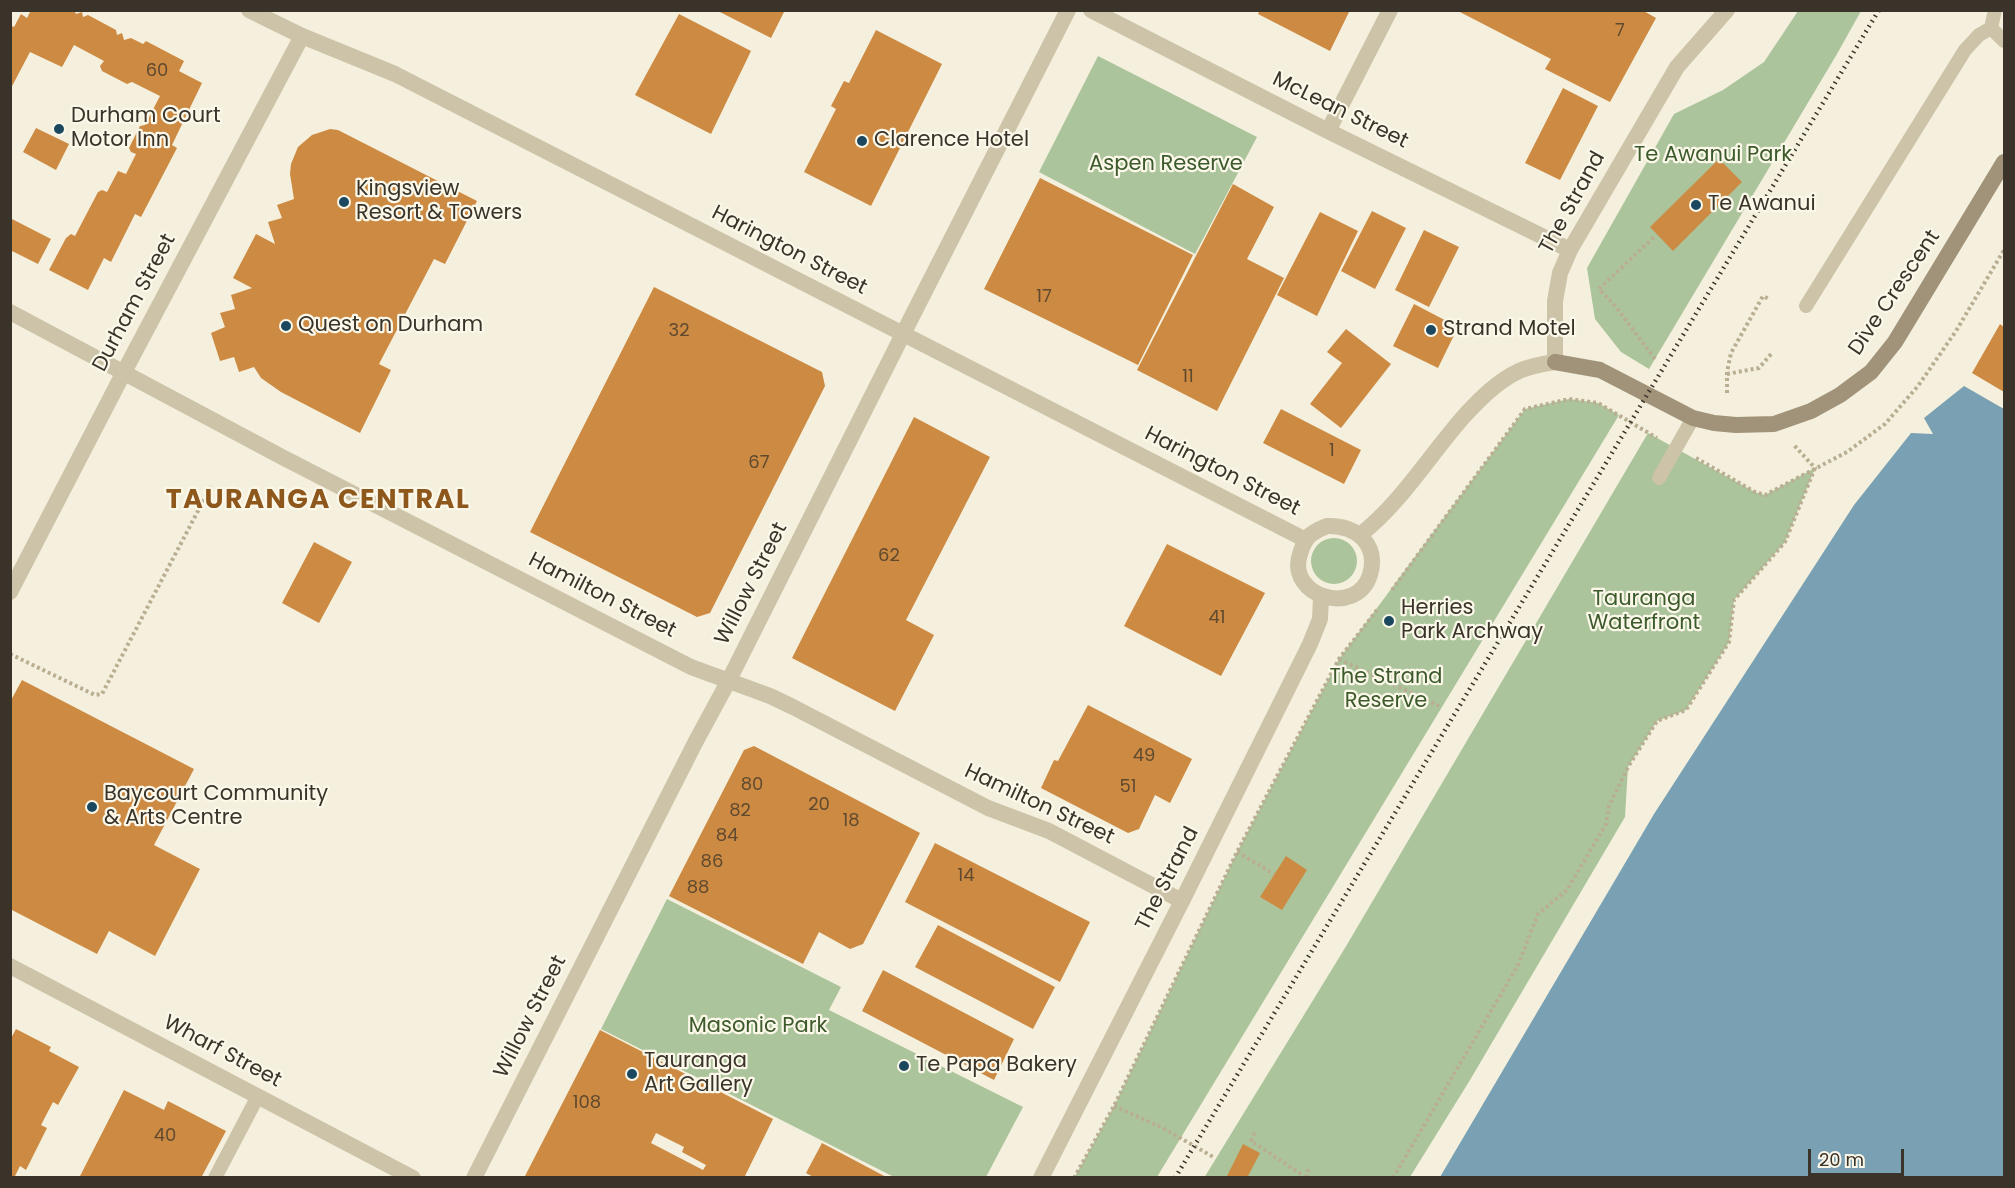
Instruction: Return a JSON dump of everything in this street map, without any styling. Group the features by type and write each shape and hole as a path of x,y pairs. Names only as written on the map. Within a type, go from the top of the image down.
{"main road":[{"name":"Dive Crescent","path":"1555,362 1600,370 1693,418 1736,425 1774,424 1811,411 1840,395 1871,372 1895,342 2004,162"}],"street":[{"name":"Harington Street","path":"249,10 302,36 395,74 1305,539"},
{"name":"Willow Street","path":"474,1178 1068,10"},
{"name":"McLean Street","path":"1091,10 1328,131 1570,250"},
{"path":"1328,131 1390,10"},
{"name":"The Strand","path":"1555,362 1555,301 1560,273 1570,250 1677,67 1727,10"},
{"name":"Durham Street","path":"10,592 302,36"},
{"name":"Hamilton Street","path":"10,312 316,475 691,667 770,696 988,808 1049,831 1182,901"},
{"path":"1360,535 1379,520 1450,432 1489,391 1518,372 1532,366 1555,362"},
{"path":"1327,526 1340,526 1360,535 1371,553 1372,566 1365,584 1356,594 1347,598 1334,599 1321,597 1310,590 1299,572 1298,559 1305,539 1315,531 1327,526"},
{"name":"The Strand","path":"1041,1178 1310,644 1320,619 1321,597"},
{"name":"Wharf Street","path":"10,966 413,1178"}],"lane":[{"path":"1806,306 1965,50 1979,35 1991,28 1995,10"},
{"path":"1991,28 2004,40"},
{"path":"1659,478 1693,418"},
{"path":"215,1178 258,1096"}],"path":[{"path":"1655,359 1616,307 1599,289 1656,235"},
{"path":"1392,1178 1518,965 1538,914 1567,890 1606,825 1609,806 1628,767 1657,721 1686,710 1729,642 1734,600 1785,542 1815,468 1846,452 1885,424 1918,386 1956,331 2004,250"},
{"path":"1727,393 1727,374 1731,352 1763,296 1770,299"},
{"path":"1727,374 1759,368 1772,353"},
{"path":"1391,592 1525,409 1569,399"},
{"path":"1774,424 1815,468"},
{"path":"10,654 95,695 102,694 211,486"},
{"path":"1074,1178 1114,1106 1237,852 1339,659 1378,609"},
{"path":"1339,659 1439,706"},
{"path":"1237,852 1274,874"},
{"path":"1114,1106 1163,1128 1215,1158"},
{"path":"1256,1133 1251,1141 1307,1178 1308,1168"},
{"path":"1273,1178 1278,1178"}],"green space":[{"name":"Te Awanui Park","path":"1798,11 1861,11 1649,369 1621,352 1595,319 1587,268 1674,114 1723,90 1764,62"},
{"name":"Aspen Reserve","path":"1098,56 1257,137 1195,254 1039,172"},
{"name":"The Strand Reserve","path":"1569,399 1598,403 1619,415 1157,1177 1074,1178 1114,1106 1237,852 1339,659 1525,409"},
{"name":"Tauranga Waterfront","path":"1648,433 1755,492 1765,495 1815,468 1785,542 1734,600 1729,642 1686,710 1657,721 1628,767 1625,817 1470,1080 1410,1177 1204,1178 1345,948"},
{"path":"1334,538 1350,545 1357,561 1350,577 1334,584 1318,577 1311,561 1318,545"},
{"name":"Masonic Park","path":"667,899 841,987 829,1010 1023,1107 986,1177 894,1177 601,1029"}],"water":[{"path":"1964,386 2004,409 2004,1177 1440,1177 1654,814 1854,505 1911,433 1933,434 1924,418"}],"building":[{"path":"31,10 74,10 76,14 82,12 83,17 88,15 116,30 117,35 122,33 124,40 131,38 143,44 146,41 184,61 179,71 202,83 172,145 177,148 141,217 135,214 111,262 104,258 88,290 49,270 66,238 71,234 75,236 98,192 102,190 107,192 118,171 126,174 136,154 129,148 140,126 145,125 160,96 132,82 127,84 102,71 100,66 104,61 74,45 62,67 30,52 10,90 10,25 14,27 21,14 27,18"},
{"path":"716,10 785,10 771,38"},
{"path":"1260,10 1350,10 1330,51 1258,14"},
{"path":"1456,10 1642,10 1656,18 1610,102 1545,69 1551,59"},
{"path":"679,14 751,51 711,134 635,95"},
{"name":"Clarence Hotel","path":"876,30 942,64 871,206 804,172 836,109 831,106 844,81 849,83"},
{"path":"1563,88 1598,106 1560,180 1525,163"},
{"path":"36,128 69,144 56,170 23,152"},
{"path":"330,129 338,130 477,201 445,264 434,259 379,364 391,370 360,433 281,392 261,378 254,367 239,372 234,357 220,361 211,333 225,327 220,313 235,309 231,295 252,288 233,278 256,234 275,244 268,222 282,218 277,205 294,199 290,174 291,164 298,147 312,135"},
{"name":"Te Awanui","path":"1719,159 1742,182 1673,251 1650,227"},
{"path":"1040,178 1193,255 1138,365 984,289"},
{"path":"1233,184 1274,207 1247,259 1284,278 1217,411 1137,370"},
{"path":"1372,211 1406,228 1375,289 1341,271"},
{"path":"1320,212 1358,231 1317,316 1277,295"},
{"path":"10,218 51,239 38,264 10,250"},
{"path":"1424,230 1459,247 1429,307 1395,290"},
{"path":"654,287 822,372 825,386 710,613 697,617 530,532"},
{"path":"1414,304 1458,327 1438,368 1393,346"},
{"path":"2000,324 2004,327 2004,392 1972,373"},
{"path":"1346,329 1391,364 1341,428 1310,404 1342,363 1327,352"},
{"path":"1281,409 1361,450 1344,484 1263,443"},
{"path":"914,417 990,457 906,620 934,635 895,711 792,658"},
{"path":"314,542 352,562 319,623 282,603"},
{"path":"1167,544 1265,593 1221,676 1124,626"},
{"name":"Baycourt Community & Arts Centre","path":"22,680 194,769 154,845 200,869 155,956 109,931 97,954 10,909 10,702"},
{"path":"1088,705 1192,759 1170,803 1155,795 1139,829 1128,833 1041,788 1054,760 1058,761"},
{"path":"754,746 920,833 863,944 850,949 819,932 803,964 669,896 744,750"},
{"path":"935,843 1090,922 1060,982 905,902"},
{"path":"1286,856 1307,870 1282,910 1260,897"},
{"path":"938,925 1055,987 1033,1029 915,967"},
{"path":"883,970 1014,1039 994,1080 862,1011"},
{"path":"16,1029 51,1047 49,1051 79,1067 58,1105 53,1102 41,1125 47,1128 26,1170 20,1166 14,1178 10,1178 10,1040"},
{"name":"Tauranga Art Gallery","path":"600,1030 773,1119 744,1178 525,1176","holes":["656,1133 684,1147 682,1152 706,1165 703,1170 651,1143"]},
{"path":"124,1090 164,1110 168,1101 226,1131 201,1178 79,1178"},
{"path":"822,1143 888,1178 815,1178 806,1173"},
{"path":"1243,1144 1260,1153 1247,1178 1226,1178"}],"railway":[{"path":"1175,1178 1879,10"}],"place":[{"name":"Durham Court Motor Inn","path":"59,129"},
{"name":"Clarence Hotel","path":"862,141"},
{"name":"Kingsview Resort & Towers","path":"344,202"},
{"name":"Te Awanui","path":"1696,205"},
{"name":"Quest on Durham","path":"286,326"},
{"name":"Strand Motel","path":"1431,330"},
{"name":"Herries Park Archway","path":"1389,621"},
{"name":"Baycourt Community & Arts Centre","path":"92,807"},
{"name":"Te Papa Bakery","path":"904,1066"},
{"name":"Tauranga Art Gallery","path":"632,1074"}],"district":[{"name":"TAURANGA CENTRAL","path":"318,501"}]}
